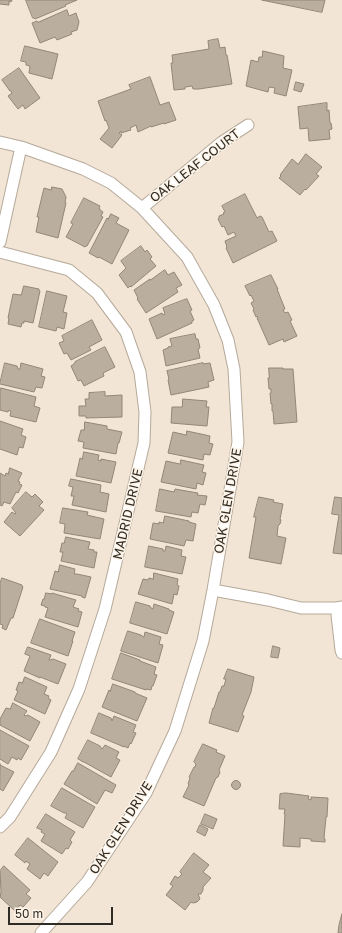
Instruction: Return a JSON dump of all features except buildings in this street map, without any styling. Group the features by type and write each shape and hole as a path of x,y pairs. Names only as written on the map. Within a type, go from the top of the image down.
{"street":[{"name":"OAK LEAF COURT","path":"142,208 222,142 248,125"},
{"name":"OAK GLEN DRIVE","path":"0,142 21,147 82,169 111,183 142,208 187,257 214,305 228,340 234,369 238,442 203,640 175,731 146,793 87,882 41,933"},
{"path":"0,242 21,147"},
{"name":"MADRID DRIVE","path":"0,252 69,270 97,293 126,332 140,372 145,412 144,443 105,609 79,689 51,752 10,816 0,827"},
{"path":"213,590 268,600 301,608 342,607"},
{"path":"342,611 336,616 342,653"}]}
